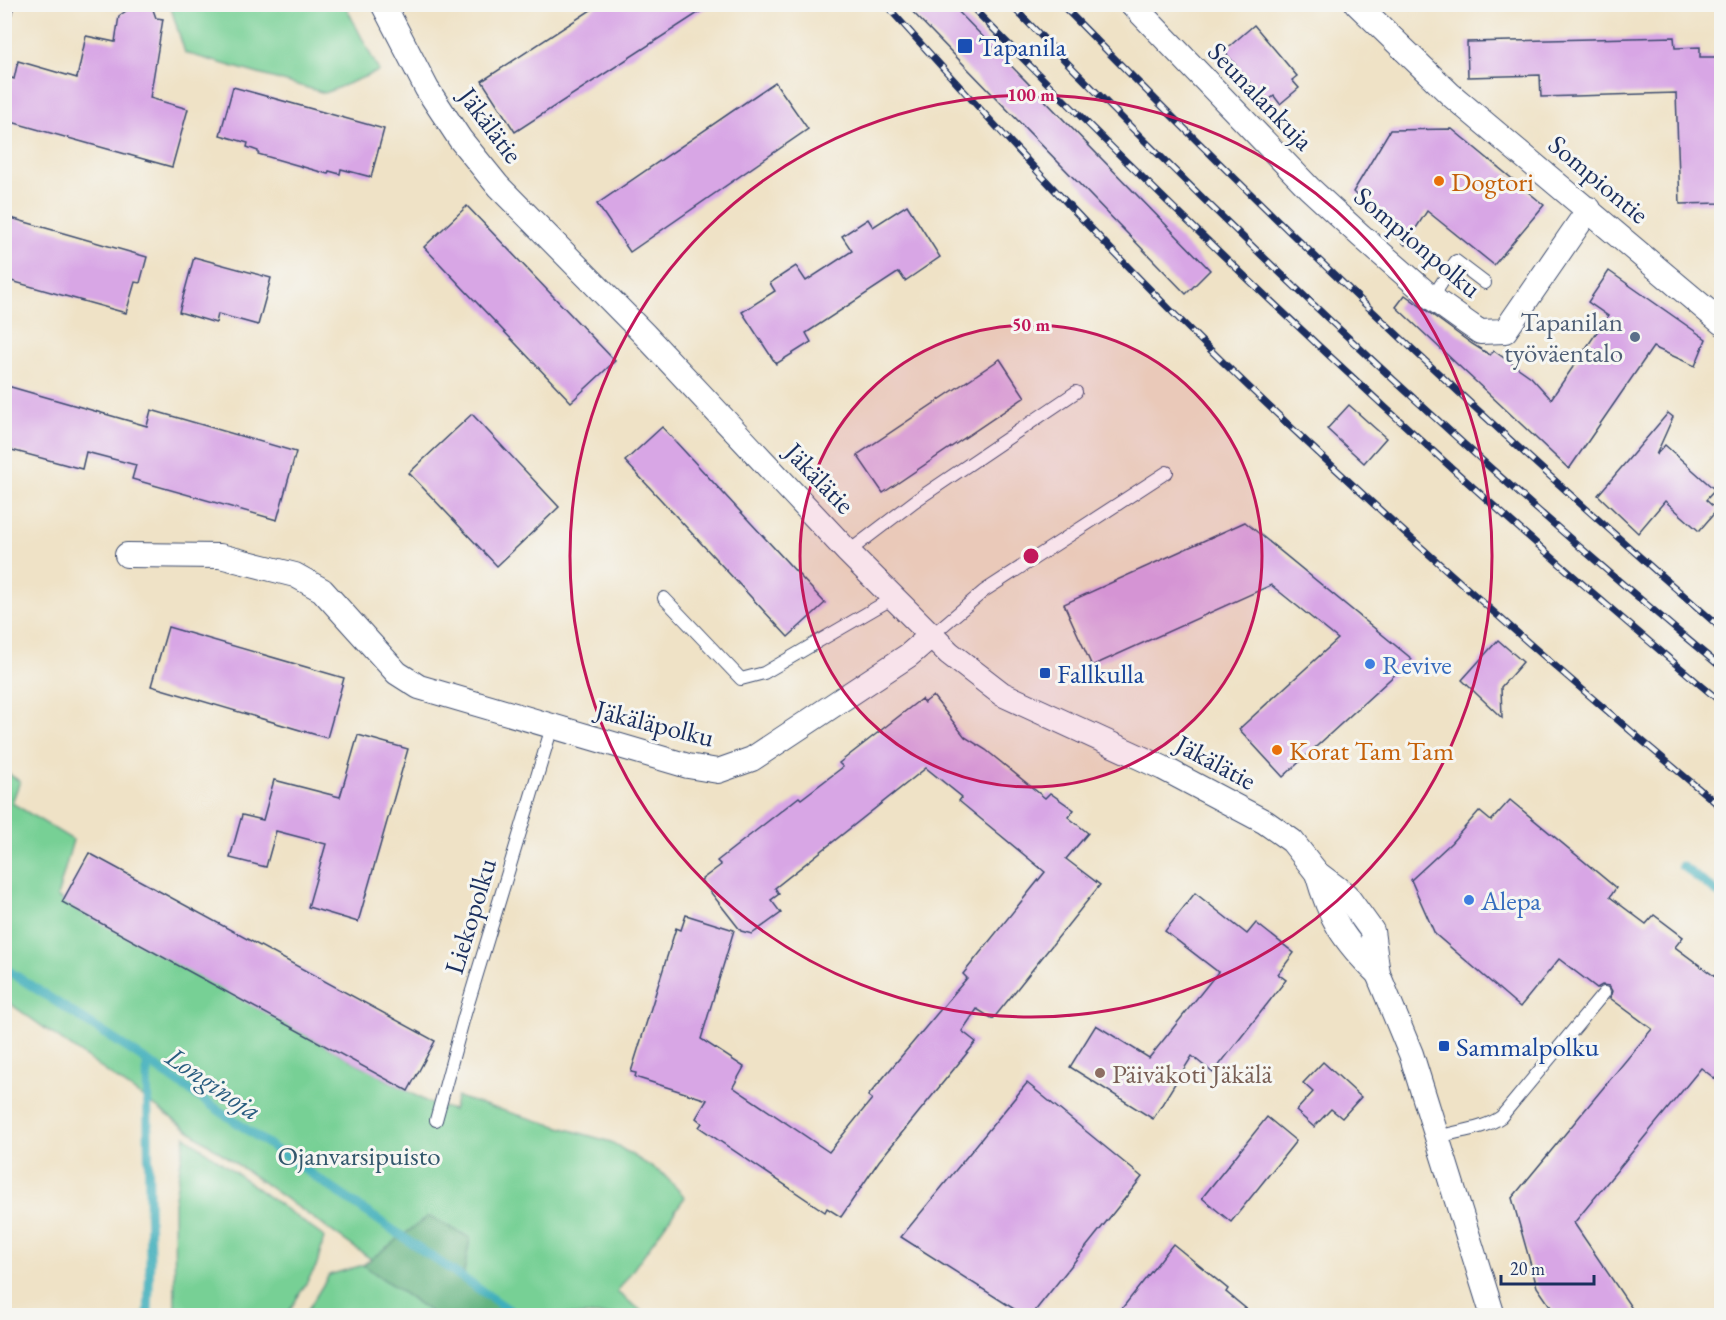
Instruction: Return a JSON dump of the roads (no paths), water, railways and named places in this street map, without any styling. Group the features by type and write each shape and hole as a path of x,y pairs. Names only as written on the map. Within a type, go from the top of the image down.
{"street":[{"name":"Jäkälätie","path":"383,4 427,89 460,138 498,186 645,335 848,552 949,653 1002,694 1163,768 1265,822 1292,841 1317,873 1346,895 1372,931 1378,974 1411,1054 1493,1316"},
{"name":"Seunalankuja","path":"1132,4 1316,194"},
{"name":"Sompiontie","path":"1357,4 1451,95 1717,314"},
{"name":"Sompionpolku","path":"1316,194 1432,298 1480,332 1505,331 1589,209"},
{"name":"Jäkäläpolku","path":"127,555 220,556 295,575 322,590 397,673 419,687 688,766 718,771 752,759 784,740 909,655 932,635"}],"lane":[{"path":"4,18 8,4"},
{"path":"1432,298 1456,261 1485,283"},
{"path":"848,552 915,501 1076,392"},
{"name":"Jäkäläpolku","path":"932,635 984,591 1167,472"},
{"path":"664,598 741,679 764,673 893,598"},
{"name":"Liekopolku","path":"436,1120 464,1017 552,727"},
{"path":"1438,1137 1471,1127 1490,1125 1501,1117 1604,993"}],"waterway":[{"path":"1682,866 1722,896"},
{"name":"Longinoja","path":"4,968 147,1061 518,1316"},
{"path":"147,1061 150,1259 148,1316"}],"railway":[{"path":"885,4 1095,233 1226,365 1470,591 1722,808"},
{"path":"969,4 1151,186 1337,363 1527,535 1722,703"},
{"path":"1010,4 1181,177 1357,346 1537,509 1722,668"},
{"path":"1061,4 1303,245 1385,323 1552,478 1722,629"}],"place":[{"name":"Tapanila","path":"965,46"},
{"name":"Dogtori","path":"1439,181"},
{"name":"Tapanilan työväentalo","path":"1635,337"},
{"name":"Revive","path":"1370,664"},
{"name":"Fallkulla","path":"1045,673"},
{"name":"Korat Tam Tam","path":"1277,750"},
{"name":"Alepa","path":"1469,900"},
{"name":"Sammalpolku","path":"1444,1046"},
{"name":"Päiväkoti Jäkälä","path":"1100,1073"}],"park label":[{"name":"Ojanvarsipuisto","path":"359,1155"}]}
